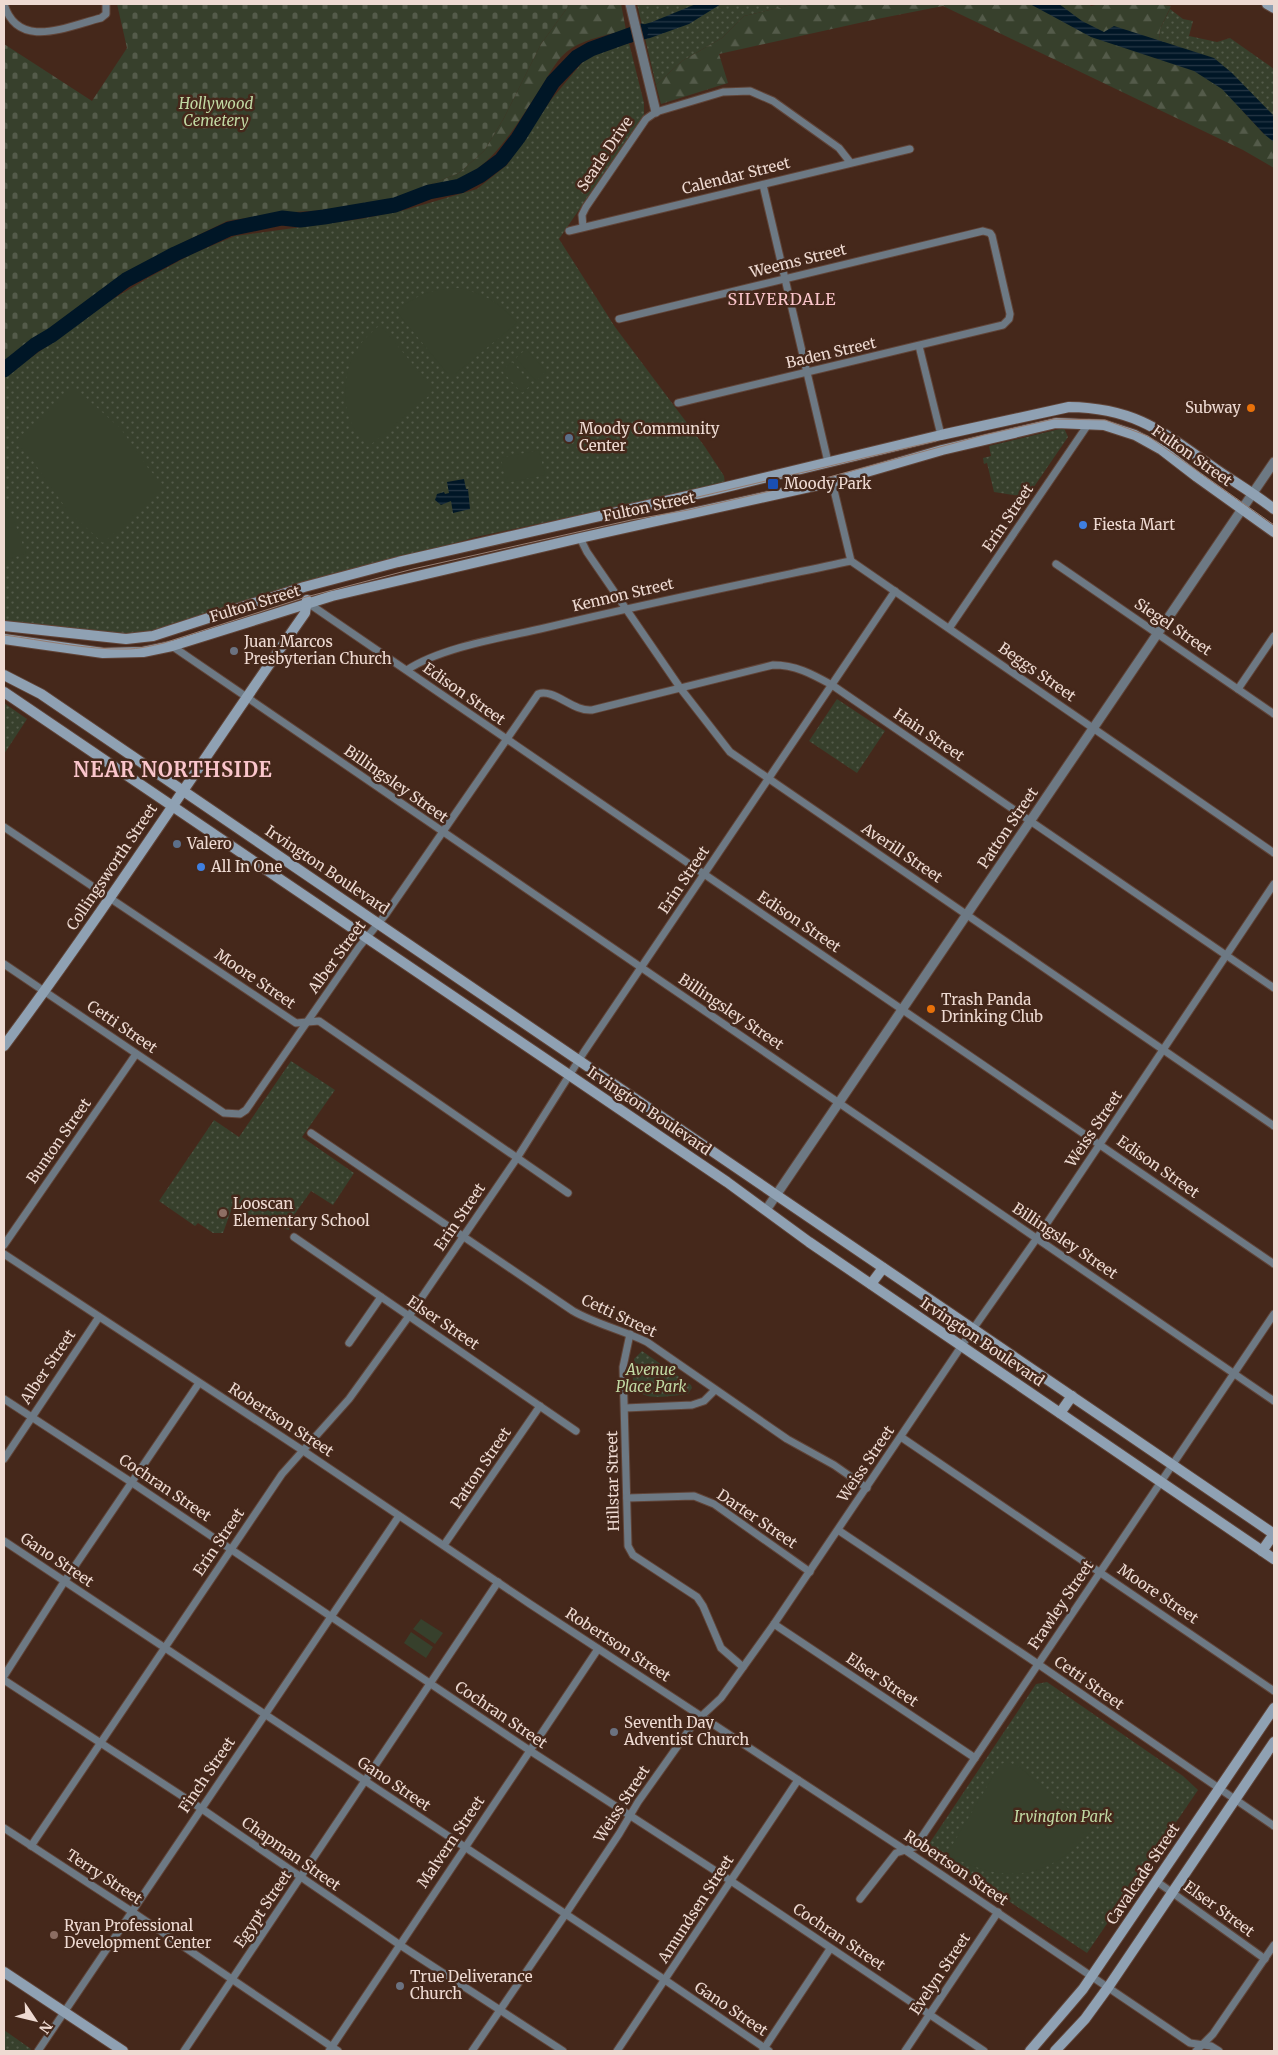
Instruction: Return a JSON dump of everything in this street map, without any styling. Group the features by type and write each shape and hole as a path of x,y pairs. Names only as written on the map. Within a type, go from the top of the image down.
{"main road":[{"path":"1267,4 1274,8"},
{"name":"Fulton Street","path":"4,626 126,639 153,636 304,587 398,562 1068,407 1090,407 1125,414 1156,427 1274,508"},
{"name":"Fulton Street","path":"5,639 103,653 125,654 143,652 172,646 308,603 580,538 832,482 942,450 1056,423 1104,425 1135,434 1274,532"},
{"path":"304,587 308,603"},
{"name":"Collingsworth Street","path":"4,1046 110,898 246,696 305,613 308,603"},
{"name":"Irvington Boulevard","path":"4,675 41,694 263,844 1274,1534"},
{"name":"Irvington Boulevard","path":"4,692 470,1007 1274,1560"},
{"path":"70,736 81,722"},
{"path":"253,860 263,844"},
{"path":"470,1007 480,991"},
{"path":"698,1163 709,1148"},
{"path":"871,1284 883,1268"},
{"path":"1060,1413 1072,1396"},
{"path":"1262,1551 1274,1534"},
{"name":"Cavalcade Street","path":"1030,2051 1067,2010 1093,1976 1274,1708"},
{"path":"1055,2051 1085,2019 1109,1986 1274,1742"},
{"path":"4,1972 123,2051"}],"street":[{"path":"4,4 8,15 18,26 35,33 100,18 106,14 106,4"},
{"path":"630,4 656,112"},
{"name":"Searle Drive","path":"583,227 582,215 596,191 646,119 656,112 723,92 743,90 757,93 773,101 839,148 850,162"},
{"name":"Calendar Street","path":"568,231 910,149"},
{"path":"763,184 828,462"},
{"name":"Weems Street","path":"619,319 983,231"},
{"name":"Baden Street","path":"678,404 1007,323 1010,314 994,239 990,233 983,231"},
{"path":"919,346 941,435"},
{"name":"Erin Street","path":"950,628 1089,423"},
{"name":"Patton Street","path":"766,1210 1274,462"},
{"path":"832,482 851,561"},
{"name":"Averill Street","path":"580,538 587,552 681,689 730,752 967,913 1274,1126"},
{"name":"Beggs Street","path":"851,561 1274,853"},
{"name":"Kennon Street","path":"406,670 429,659 460,649 625,608 851,561"},
{"name":"Siegel Street","path":"1056,564 1274,714"},
{"name":"Erin Street","path":"31,1846 282,1474 349,1399 463,1238 641,968 895,592"},
{"name":"Edison Street","path":"308,603 1100,1143 1274,1264"},
{"path":"1238,688 1274,636"},
{"name":"Billingsley Street","path":"172,646 1274,1401"},
{"name":"Hain Street","path":"531,702 538,694 543,692 578,709 592,710 773,665 800,668 832,685 1274,988"},
{"name":"Alber Street","path":"224,1114 240,1114 246,1110 306,1022 443,833 531,702"},
{"name":"Moore Street","path":"4,827 296,1023 319,1021 568,1193"},
{"name":"Weiss Street","path":"472,2051 694,1723 721,1698 810,1572 1274,884"},
{"name":"Cetti Street","path":"4,964 224,1114"},
{"name":"Bunton Street","path":"4,1245 136,1054"},
{"name":"Cetti Street","path":"311,1133 463,1238 580,1315 647,1342 787,1439 834,1465 866,1488"},
{"name":"Elser Street","path":"294,1238 576,1431"},
{"name":"Robertson Street","path":"4,1254 302,1450 598,1649 905,1850 1109,1986 1190,2043 1199,2048 1211,2046 1219,2051"},
{"path":"349,1343 381,1297"},
{"name":"Frawley Street","path":"860,1900 896,1853 915,1847 1274,1314"},
{"name":"Alber Street","path":"4,1459 98,1317"},
{"name":"Hillstar Street","path":"630,1334 623,1367 628,1546 634,1555 696,1597 704,1606 721,1648 743,1667"},
{"path":"4,1678 64,1582 199,1383"},
{"path":"625,1408 692,1405 704,1402 715,1390"},
{"name":"Cochran Street","path":"4,1399 131,1482 529,1750 731,1880 830,1949 984,2051"},
{"name":"Patton Street","path":"444,1545 540,1406"},
{"name":"Moore Street","path":"901,1437 1274,1691"},
{"name":"Darter Street","path":"627,1498 694,1496 714,1504 810,1572"},
{"name":"Finch Street","path":"38,2051 399,1516"},
{"name":"Cetti Street","path":"838,1530 1274,1826"},
{"name":"Gano Street","path":"4,1541 665,1980 765,2050"},
{"name":"Egypt Street","path":"184,2051 498,1582"},
{"name":"Elser Street","path":"774,1624 975,1758"},
{"name":"Malvern Street","path":"333,2050 464,1848 598,1649"},
{"name":"Chapman Street","path":"4,1678 202,1808 400,1945 563,2051"},
{"name":"Amundsen Street","path":"617,2051 798,1780"},
{"name":"Terry Street","path":"4,1828 131,1911 333,2050"},
{"name":"Elser Street","path":"1156,1881 1265,1958"},
{"name":"Evelyn Street","path":"905,2051 998,1912"},
{"path":"1199,2048 1213,2034 1274,1945"},
{"path":"765,2050 830,1949"}],"green space":[{"name":"Hollywood Cemetery","path":"117,4 570,4 541,44 504,118 484,151 459,173 394,199 326,210 278,213 227,221 137,268 4,363 4,44 92,101 127,48"},
{"path":"570,4 621,4 626,30 585,42 572,48 562,56 517,124 491,157 481,166 461,179 443,186 394,199 459,173 484,151 504,118 541,44"},
{"path":"637,4 796,4 744,16 722,38 682,61 656,85"},
{"path":"796,4 1089,4 1091,6 1100,4 1156,4 1171,6 1160,29 1157,59 1194,71 1222,89 1264,134 1274,130 1274,168 1243,150 943,6 719,54 728,83 661,104 656,85 682,61 722,38 744,16"},
{"path":"1170,9 1183,19 1193,21 1189,36 1217,42 1230,38 1274,69 1274,130 1157,59 1160,29"},
{"path":"629,43 644,103 644,115 559,239 615,327 705,447 724,476 725,484 476,537 140,635 77,633 4,622 4,377 108,302 192,254 235,236 360,219 405,210 477,189 507,165 550,101 586,58"},
{"path":"460,288 492,300 517,323 455,374 448,374 396,311 411,300 433,291"},
{"path":"380,325 432,387 431,394 368,447 356,431 349,417 346,406 346,383 351,361 357,350 365,339"},
{"path":"526,349 546,371 536,381 516,358"},
{"path":"512,362 532,384 522,393 502,371"},
{"path":"75,388 121,429 148,468 165,487 103,543 68,511 28,454 14,442"},
{"path":"1064,428 1068,437 1027,497 994,492 987,463 984,464 983,458 991,456 989,446"},
{"path":"539,450 545,475 506,483 501,458"},
{"path":"4,494 26,553 4,561"},
{"path":"837,699 885,731 857,773 809,741"},
{"path":"4,703 27,719 4,754"},
{"path":"291,1061 335,1090 302,1137 354,1173 333,1205 311,1191 289,1222 289,1230 247,1217 232,1208 223,1233 213,1233 198,1223 195,1226 159,1201 214,1120 239,1137"},
{"name":"Avenue Place Park","path":"642,1351 691,1385 692,1388 688,1394 651,1397 639,1392 633,1381 634,1359"},
{"path":"421,1619 443,1633 435,1644 413,1629"},
{"path":"411,1632 433,1647 426,1658 404,1643"},
{"name":"Irvington Park","path":"1047,1682 1183,1776 1198,1790 1087,1953 927,1847 1036,1684"},
{"path":"1003,1763 1018,1766 1093,1829 1077,1846 1060,1859 1043,1868 1026,1873 1008,1874 989,1871 947,1854 998,1768"},
{"path":"4,2030 31,2049 30,2051 4,2051"}],"water":[{"path":"696,4 721,4 689,24 650,38 625,44 622,31 652,22"},
{"path":"1030,4 1059,4 1082,21 1104,32 1114,26 1214,58 1232,73 1274,116 1274,142 1264,134 1222,89 1194,71 1091,37"},
{"path":"464,479 466,489 468,489 470,509 453,513 451,501 441,505 435,500 437,494 449,493 447,482"}],"waterway":[{"path":"4,370 35,345 52,335 126,280 175,254 229,229 282,218 300,220 395,205 429,192 460,186 481,175 501,160 518,138 553,82 577,57 591,49 641,31"}],"tram line":[{"path":"4,635 96,648 131,649 150,646 306,597 413,569 822,479 984,435 1054,419 1105,420 1148,436 1274,525"},
{"path":"634,512 936,441"}],"place":[{"name":"Subway","path":"1251,408"},
{"name":"Moody Community Center","path":"569,438"},
{"name":"Moody Park","path":"773,484"},
{"name":"Fiesta Mart","path":"1083,525"},
{"name":"Juan Marcos Presbyterian Church","path":"234,651"},
{"name":"Valero","path":"177,844"},
{"name":"All In One","path":"201,867"},
{"name":"Trash Panda Drinking Club","path":"931,1009"},
{"name":"Looscan Elementary School","path":"223,1213"},
{"name":"Seventh Day Adventist Church","path":"614,1732"},
{"name":"Ryan Professional Development Center","path":"54,1935"},
{"name":"True Deliverance Church","path":"400,1986"}],"district":[{"name":"SILVERDALE","path":"782,299"},
{"name":"NEAR NORTHSIDE","path":"173,770"}]}
